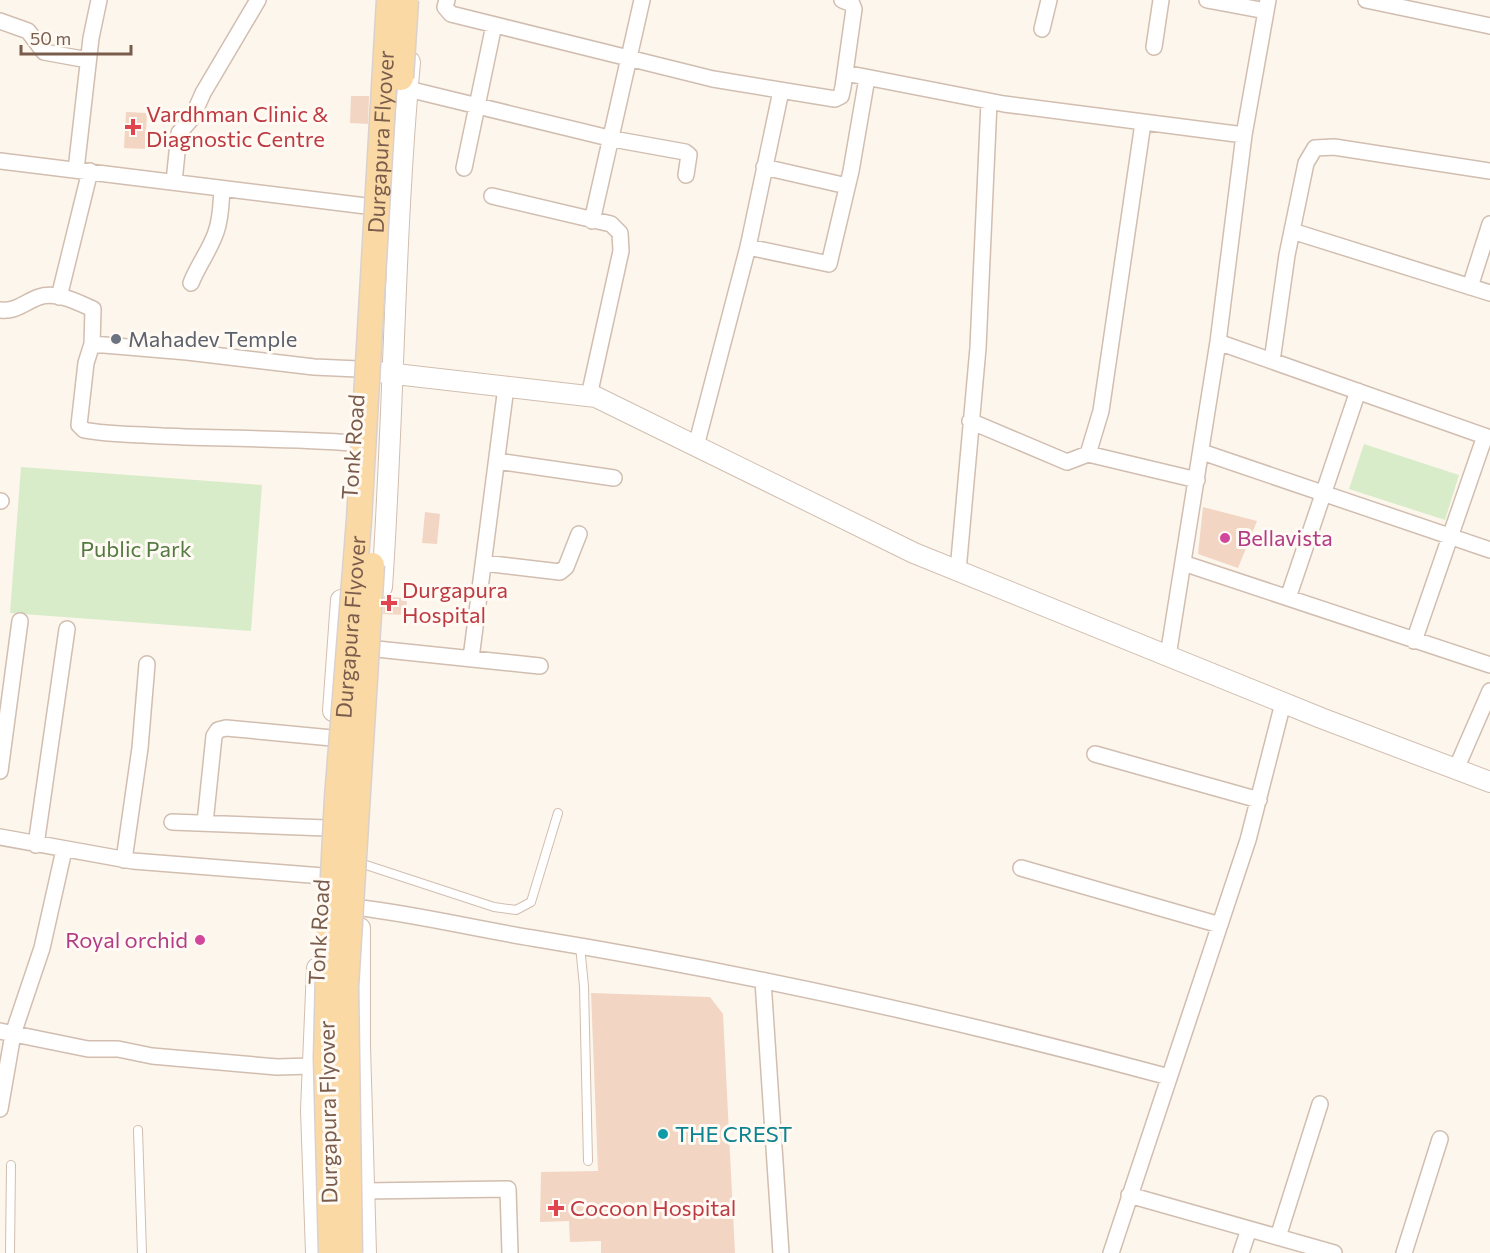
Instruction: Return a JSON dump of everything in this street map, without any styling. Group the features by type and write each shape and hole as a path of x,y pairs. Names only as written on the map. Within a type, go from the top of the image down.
{"main road":[{"name":"Durgapura Flyover","path":"331,1253 326,1069 328,973 337,798 359,520 389,0"},
{"name":"Durgapura Flyover","path":"350,1253 346,987 406,0"}],"street":[{"path":"59,297 83,170 88,60 99,0"},
{"path":"174,182 179,133 192,118 203,93 258,0"},
{"name":"Tonk Road","path":"316,1253 311,1066 335,660 354,443 378,0"},
{"name":"Tonk Road","path":"366,1253 360,907 387,499 391,374 408,89 417,0"},
{"path":"447,0 446,7 451,14 630,60 713,79 835,99 841,96 854,9 852,4 842,0"},
{"path":"592,220 613,139 642,0"},
{"path":"1042,29 1048,0"},
{"path":"1154,47 1161,0"},
{"path":"1168,656 1202,452 1244,135 1267,6 1207,0"},
{"path":"1366,0 1490,27"},
{"path":"0,21 28,31 44,52 88,60"},
{"path":"464,168 494,25"},
{"path":"845,73 989,102 1244,135"},
{"path":"748,247 829,264 847,186 867,78"},
{"path":"408,89 613,139 687,153 689,158 686,175"},
{"path":"696,446 748,247 781,91"},
{"path":"958,571 978,336 989,102"},
{"path":"1088,454 1101,411 1143,123"},
{"path":"1272,361 1292,231 1306,163 1315,148 1334,147 1490,171"},
{"path":"0,161 366,206"},
{"path":"764,167 847,186"},
{"path":"191,283 199,262 212,244 218,229 222,189"},
{"path":"492,196 611,224 620,233 621,251 589,396"},
{"path":"1470,287 1490,224"},
{"path":"1292,231 1490,293"},
{"path":"0,310 10,312 41,296 68,298 93,309 92,344 86,363 79,425 84,430 107,434 210,439 288,438 354,443"},
{"path":"1218,342 1488,437 1414,641"},
{"path":"92,344 187,352 314,367 358,369 596,397 914,553 1283,703 1490,782"},
{"path":"471,658 506,387"},
{"path":"1288,597 1358,391"},
{"path":"970,421 1067,462 1088,454 1197,480"},
{"path":"1202,452 1323,491 1490,550"},
{"path":"497,461 614,478"},
{"path":"484,563 560,572 566,567 579,534"},
{"path":"1183,563 1490,666"},
{"path":"0,771 20,621"},
{"path":"36,845 67,629"},
{"path":"377,649 540,666"},
{"path":"124,860 140,748 147,664"},
{"path":"1456,769 1490,691"},
{"path":"1111,1253 1220,925 1258,800 1283,703"},
{"path":"206,823 212,746 218,730 226,728 332,738"},
{"path":"1095,754 1258,800"},
{"path":"172,822 326,828"},
{"path":"0,837 124,860 323,876"},
{"path":"0,1109 7,1032 42,948 64,850"},
{"path":"1021,868 1220,925"},
{"path":"321,903 360,907 763,981 1030,1040 1169,1077"},
{"path":"763,981 781,1253"},
{"path":"7,1032 88,1049 118,1049 152,1056 277,1067 311,1066"},
{"path":"1278,1237 1320,1104"},
{"path":"1404,1253 1440,1139"},
{"path":"364,1191 508,1189 510,1253"},
{"path":"1129,1195 1334,1253"},
{"path":"1241,1253 1249,1229"}],"lane":[{"path":"363,864 500,909 516,910 531,902 558,813"},
{"path":"580,946 584,986 588,1161"},
{"path":"138,1130 142,1253"},
{"path":"10,1253 11,1165"}],"green space":[{"path":"1364,444 1459,475 1445,520 1349,489"},
{"name":"Public Park","path":"21,467 262,485 251,631 10,613"}],"building":[{"path":"351,96 369,96 368,124 350,123"},
{"path":"126,112 147,113 145,149 124,148"},
{"name":"Bellavista","path":"1203,507 1257,521 1238,568 1198,554"},
{"path":"425,512 440,514 437,544 422,543"},
{"path":"384,598 407,598 406,615 383,614"},
{"name":"THE CREST","path":"591,993 710,997 723,1014 735,1253 601,1253 601,1241 570,1242 569,1221 540,1222 541,1172 598,1171"}],"place":[{"name":"Vardhman Clinic & Diagnostic Centre","path":"133,127"},
{"name":"Mahadev Temple","path":"116,339"},
{"name":"Bellavista","path":"1225,538"},
{"name":"Durgapura Hospital","path":"389,603"},
{"name":"Royal orchid","path":"200,940"},
{"name":"THE CREST","path":"663,1134"},
{"name":"Cocoon Hospital","path":"556,1208"}]}
